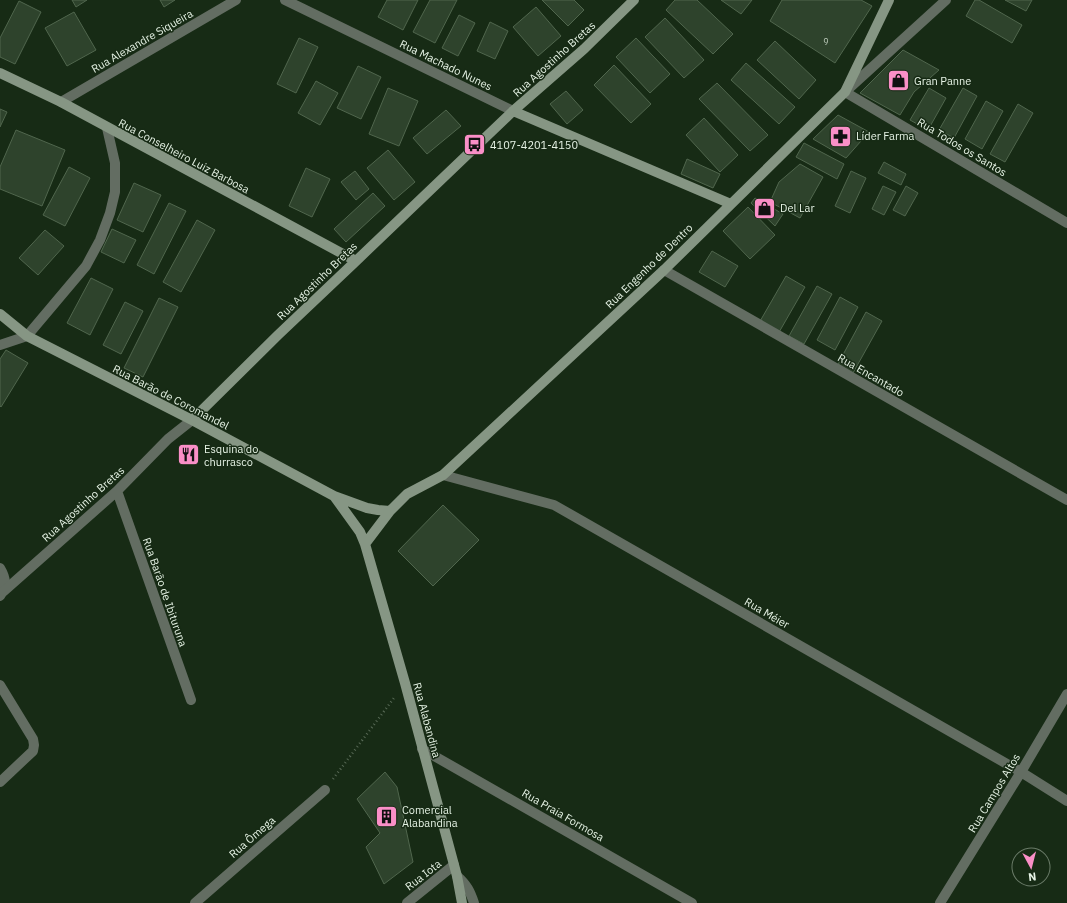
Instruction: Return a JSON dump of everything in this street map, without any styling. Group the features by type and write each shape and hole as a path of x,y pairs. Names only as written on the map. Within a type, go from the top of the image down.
{"street":[{"name":"Rua Alexandre Siqueira","path":"61,102 236,0"},
{"name":"Rua Machado Nunes","path":"285,0 513,111 731,204"},
{"name":"Rua Agostinho Bretas","path":"2,593 117,491 168,438 192,420 278,335 513,111 584,49 634,0"},
{"path":"845,92 889,0"},
{"name":"Rua Engenho de Dentro","path":"365,544 390,511 407,494 444,475 664,270 845,92 946,0"},
{"name":"Rua Conselheiro Luiz Barbosa","path":"0,73 61,102 356,261"},
{"name":"Rua Todos os Santos","path":"845,92 1067,223"},
{"path":"0,345 27,336 86,266 100,240 110,213 115,192 115,163 107,128"},
{"name":"Rua Encantado","path":"664,270 1067,500"},
{"name":"Rua Barão de Coromandel","path":"0,314 27,336 192,420 334,496 367,508 390,511"},
{"name":"Rua Méier","path":"444,475 554,505 1021,772 1067,802"},
{"name":"Rua Barão de Ibituruna","path":"117,491 191,700"},
{"name":"Rua Barão de Coromandel","path":"334,496 360,532 365,544"},
{"name":"Rua Alabandina","path":"365,544 405,683 457,876 462,903"},
{"path":"0,568 4,574 5,582 2,593"},
{"path":"0,685 33,739 34,745 32,751 0,782"},
{"name":"Rua Campos Altos","path":"940,903 1067,694"},
{"name":"Rua Praia Formosa","path":"422,749 692,903"},
{"name":"Rua Ômega","path":"196,903 325,790"},
{"name":"Rua Iota","path":"406,903 454,866"},
{"path":"457,876 467,886 474,903"},
{"path":"206,893 209,903"}],"path":[{"path":"325,790 405,683"}],"building":[{"path":"72,0 87,0 76,7"},
{"path":"160,0 175,0 164,7"},
{"path":"387,0 418,0 403,30 378,17"},
{"path":"430,0 457,0 435,43 413,32"},
{"path":"542,0 574,0 584,10 568,26"},
{"path":"675,0 697,0 733,34 713,54 666,10"},
{"path":"721,0 752,0 741,14"},
{"path":"782,0 861,0 872,6 835,63 770,21"},
{"path":"975,0 979,0 1022,25 1012,43 966,16"},
{"path":"1005,0 1032,0 1026,11"},
{"path":"19,1 41,12 15,64 0,57 0,38"},
{"path":"536,7 561,36 538,56 513,27"},
{"path":"74,12 96,50 67,66 45,28"},
{"path":"459,15 475,23 458,56 442,48"},
{"path":"665,18 704,60 684,78 645,37"},
{"path":"490,22 508,31 495,59 477,51"},
{"path":"299,38 318,47 296,93 277,84"},
{"path":"636,38 670,74 650,93 616,57"},
{"path":"775,41 816,80 799,99 757,60"},
{"name":"Gran Panne","path":"903,50 939,70 914,92 900,115 860,93"},
{"path":"746,63 795,107 779,124 731,80"},
{"path":"614,65 651,104 631,123 594,85"},
{"path":"358,66 381,77 361,119 337,108"},
{"path":"316,81 338,93 320,125 298,113"},
{"path":"717,83 768,135 750,151 699,99"},
{"path":"388,88 418,101 399,146 369,134"},
{"path":"929,88 946,98 928,130 910,120"},
{"path":"963,88 977,96 954,138 939,130"},
{"path":"566,91 583,110 567,124 550,104"},
{"path":"986,101 1003,111 982,149 965,139"},
{"path":"1018,104 1033,113 1005,162 990,154"},
{"path":"0,109 7,112 0,127"},
{"path":"446,110 461,126 427,154 413,138"},
{"name":"Líder Farma","path":"838,115 869,132 846,158 813,139"},
{"path":"704,118 738,155 720,172 686,135"},
{"path":"16,130 65,150 42,206 0,189 0,167"},
{"path":"804,143 844,164 837,179 796,157"},
{"path":"388,150 415,182 394,200 367,168"},
{"path":"687,159 720,174 713,188 681,174"},
{"path":"884,162 906,174 901,185 878,173"},
{"path":"800,164 823,177 800,218 770,202 779,182"},
{"path":"69,167 90,178 65,226 43,215"},
{"path":"306,168 330,179 312,217 289,206"},
{"path":"355,171 369,189 356,200 341,182"},
{"path":"851,171 866,178 850,213 835,206"},
{"path":"134,183 161,195 143,232 117,220"},
{"path":"883,186 896,192 884,215 872,209"},
{"path":"906,186 918,193 905,216 893,210"},
{"path":"373,193 385,206 346,242 334,229"},
{"name":"Del Lar","path":"755,198 783,214 775,226 751,203"},
{"path":"169,203 186,211 154,274 137,265"},
{"path":"748,207 775,235 750,259 723,231"},
{"path":"197,220 215,230 181,292 163,282"},
{"path":"112,229 136,240 124,263 101,252"},
{"path":"45,230 64,246 38,275 19,258"},
{"path":"712,251 738,266 725,287 699,272"},
{"path":"786,276 805,287 778,334 759,323"},
{"path":"91,278 113,289 90,335 67,323"},
{"path":"817,286 832,294 804,344 789,336"},
{"path":"840,297 858,307 835,350 817,340"},
{"path":"159,298 178,307 143,377 124,368"},
{"path":"125,302 143,311 121,354 103,345"},
{"path":"866,312 882,321 853,373 838,364"},
{"path":"6,350 28,363 1,407 0,359"},
{"path":"443,505 479,540 433,586 398,551"},
{"name":"Comercial Alabandina","path":"385,772 397,787 413,862 384,884 366,847 380,833 357,799"}],"place":[{"name":"Gran Panne","path":"899,81"},
{"name":"Líder Farma","path":"841,136"},
{"name":"4107-4201-4150","path":"474,145"},
{"name":"Del Lar","path":"765,208"},
{"name":"Esquina do churrasco","path":"188,455"},
{"name":"Comercial Alabandina","path":"386,816"}]}
